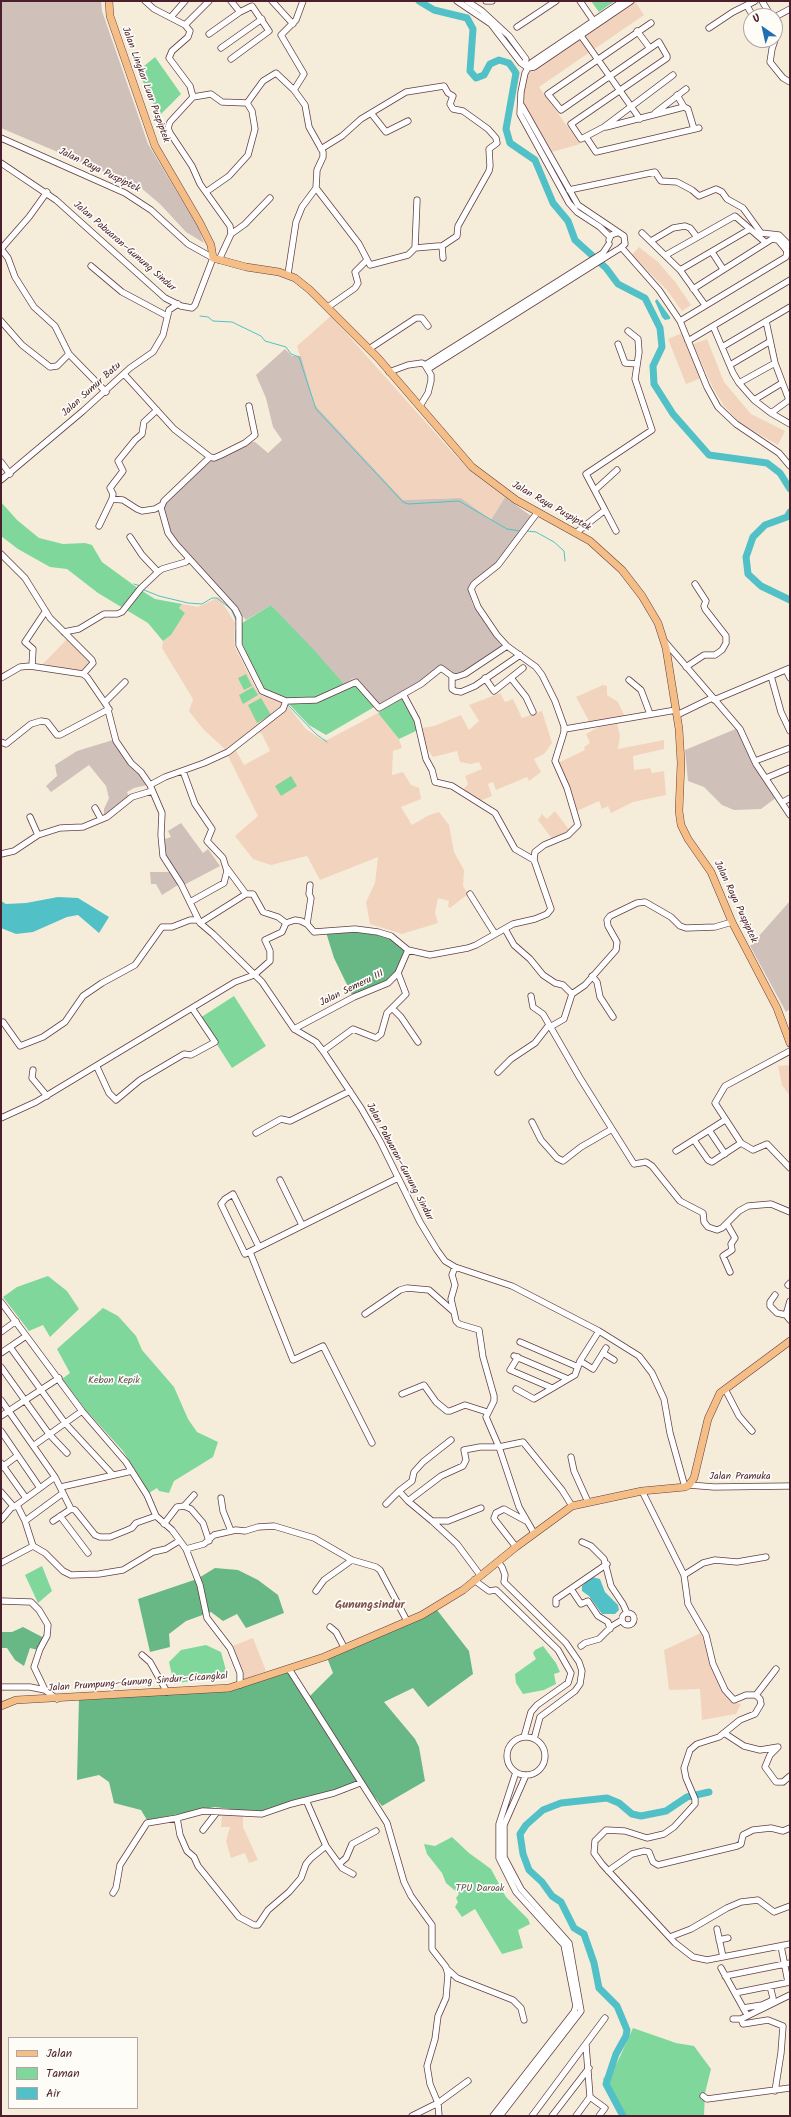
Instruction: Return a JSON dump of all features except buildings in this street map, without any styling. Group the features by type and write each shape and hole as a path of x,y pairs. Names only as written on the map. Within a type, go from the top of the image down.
{"main road":[{"name":"Jalan Lingkar Luar Puspiptek","path":"109,1 110,16 155,146 200,223 211,244 216,259"},
{"name":"Jalan Raya Puspiptek","path":"216,259 288,274 310,290 369,349 472,467 516,500 537,513 577,532 603,552 629,579 658,623 665,642 681,756 679,811 681,825 688,839 711,872 732,922 789,1030 790,1043"},
{"path":"687,1486 694,1478 708,1419 715,1402 725,1389 790,1341"},
{"name":"Jalan Prumpung–Gunung Sindur–Cicangkal","path":"1,1706 16,1700 58,1699 219,1689 240,1686 289,1669 407,1621 448,1600 534,1533 572,1506 642,1491 687,1486"}],"street":[{"path":"145,1 154,9 186,25 190,33 172,51 169,58 192,90 193,97"},
{"path":"171,17 185,1"},
{"path":"186,25 209,1"},
{"path":"231,1 240,12"},
{"path":"272,1 293,24"},
{"path":"294,90 304,74 281,36 293,24 299,15 303,1"},
{"path":"457,1 486,20 507,38"},
{"path":"467,1 482,11 507,38 521,63 527,66"},
{"path":"486,1 492,1"},
{"path":"517,26 556,1"},
{"path":"580,1 593,20"},
{"path":"623,1 615,9 527,66 522,85 522,105 569,203 577,212 600,227 610,240 612,248 620,249 659,290 680,321 707,387 718,407 736,424 779,453 790,466"},
{"path":"579,33 593,20 631,1"},
{"path":"709,28 733,12 755,1"},
{"path":"210,34 251,5 269,31 231,59"},
{"path":"221,48 262,19"},
{"path":"651,23 637,31 548,94 560,110 658,42 667,57 571,125 580,139 604,127 673,75"},
{"path":"637,31 649,47"},
{"path":"579,33 640,119"},
{"path":"772,48 770,62 783,78 790,82"},
{"path":"247,103 263,81 275,73 294,90 304,105 309,127 321,149 323,157 317,170 316,188 299,213 294,231 288,274"},
{"path":"316,188 359,244 370,265 374,265 408,255 415,248 442,246 457,236 458,226 489,171 490,164 488,151 497,144 497,140 488,129 465,112 453,110 450,104 453,96 448,93 443,86 411,90 371,113 356,123 342,136 321,149"},
{"path":"653,115 686,89"},
{"path":"231,234 229,223 198,181 192,166 169,131 170,122 193,97 211,94 222,102 247,103"},
{"path":"586,137 596,152 696,128 688,110 684,107 677,95"},
{"path":"206,192 229,176 248,155 255,129 252,111 247,103"},
{"path":"604,127 684,107"},
{"path":"371,113 388,133 408,121"},
{"path":"427,367 604,255 620,249 625,244 626,239 622,234 617,233 578,205 535,133"},
{"name":"Jalan Raya Puspiptek","path":"1,138 125,193 151,210 188,244 216,259"},
{"name":"Jalan Pabuaran–Gunung Sindur","path":"1,163 46,192 165,298 178,304 192,308 195,305 216,259"},
{"path":"569,190 656,172 661,181 677,182 692,190 699,196 716,190 722,192 727,199 743,208 762,233 779,235 790,246"},
{"path":"46,192 29,217 1,249 8,258 15,277 30,301 54,326 69,354 106,392"},
{"path":"216,259 231,234 246,224 270,198"},
{"path":"415,248 417,200"},
{"path":"666,255 735,216 765,242"},
{"path":"651,241 673,228 685,226 690,228 697,237"},
{"path":"680,270 750,229"},
{"path":"604,255 610,240 617,233"},
{"path":"642,233 680,270 705,305"},
{"path":"680,321 787,256 785,247 778,240 765,242 693,289"},
{"path":"442,246 443,258"},
{"path":"712,252 723,270"},
{"path":"328,307 355,288 358,282 355,272 367,260"},
{"path":"91,266 122,292 167,316 170,309 178,304"},
{"path":"688,341 790,280"},
{"path":"722,347 790,307"},
{"name":"Jalan Sumur Batu","path":"1,480 106,392 124,374 156,349 163,335 167,316"},
{"path":"369,349 416,318 422,318 428,326"},
{"path":"1,321 22,345 50,367 57,366 69,354"},
{"path":"766,321 769,342 775,364 789,400 771,414"},
{"path":"713,326 739,384 754,400 771,414 790,424"},
{"path":"616,530 595,490 586,477 587,474 652,430 635,382 639,352 638,339 628,331"},
{"path":"730,365 769,342"},
{"path":"618,344 624,363 637,364"},
{"path":"390,372 408,365 422,363 427,367 431,375 430,387 420,406"},
{"path":"739,384 775,364"},
{"path":"124,374 174,429 214,458 245,443 255,435 249,406"},
{"path":"754,400 782,383"},
{"path":"98,526 112,499 113,494 110,488 123,471 118,461 135,440 142,434 144,422 157,410"},
{"path":"112,499 124,500 136,509 142,511 156,509 210,456"},
{"path":"1,462 10,474"},
{"path":"595,490 617,470"},
{"path":"160,506 168,533 188,559 235,609 239,617 239,645 262,691 285,703 316,700 356,682 379,708 425,681 441,668 452,676 456,677 465,674 507,646"},
{"path":"577,532 605,510"},
{"path":"2,1025 20,1046 43,1037 65,1022 83,996 102,983 135,966 162,927 172,927 190,920 199,921 246,894 253,894 263,912 278,917 286,922 295,920 307,924 314,932 355,929 378,932 390,936 408,950 430,955 476,945 513,924 535,919 547,914 551,909 534,860 535,852 540,847 568,835 578,826 567,788 555,761 565,730 555,701 542,675 536,667 507,646 488,623 473,598 471,589 474,584 498,565 537,513"},
{"path":"130,537 142,555 158,572"},
{"path":"1,554 25,578 45,612 93,661 83,674 32,666 20,667 1,678"},
{"path":"64,632 79,629 104,614 117,614 122,612 141,587 158,572 162,569 186,562 188,559"},
{"path":"686,667 704,655 715,655 722,650 726,643 726,636 705,609 704,606 706,601 695,584"},
{"path":"32,666 33,649 25,642 45,612"},
{"path":"665,642 740,729 755,761 790,815"},
{"path":"452,676 452,689 458,692 471,688 520,655"},
{"path":"485,678 494,691 524,668"},
{"path":"565,730 650,714 676,712 788,669 790,678"},
{"name":"Jalan Pabuaran–Gunung Sindur","path":"83,674 109,709 116,741 131,763 141,772 150,785 162,813 161,835 163,856 190,902 199,921 218,938 271,992 294,1029 316,1042 323,1051 350,1091 380,1141 436,1250 445,1261 455,1268 512,1286 599,1331 639,1356 655,1378 664,1399 670,1433 687,1486"},
{"path":"771,676 778,695 780,710 790,731"},
{"path":"510,678 526,697 533,712"},
{"path":"629,680 642,690 650,714"},
{"path":"105,702 125,682"},
{"path":"403,694 417,720 426,759 432,770 435,782 456,788 495,813 515,849 534,860"},
{"path":"150,785 165,777 228,752 278,713 285,703"},
{"path":"1,742 6,744 31,724 41,721 47,722 57,735 60,736 109,709"},
{"path":"755,761 790,748"},
{"path":"766,778 790,768"},
{"path":"183,770 195,804 212,829 207,841 223,858 226,866 246,894"},
{"path":"1,854 14,851 38,835 60,828 79,828 107,817 132,797 152,791"},
{"path":"783,802 790,798"},
{"path":"95,808 100,819"},
{"path":"30,818 38,835"},
{"path":"190,902 226,882 226,866"},
{"path":"307,924 311,898 309,894 310,885"},
{"path":"470,894 495,934"},
{"path":"498,1072 511,1059 535,1043 549,1026 566,1015 568,1003 572,994 585,985 617,947 617,942 608,926 608,918 637,903 650,904 686,928 715,927 732,922"},
{"path":"1,1118 47,1096 235,982 254,975 270,961 270,951 265,940 282,932 286,922"},
{"path":"505,929 514,945 530,959 544,975 555,983 563,985 572,994"},
{"name":"Jalan Semeru III","path":"294,1029 354,998 382,987 393,979 398,973 408,950"},
{"path":"323,1051 348,1031 354,1029 376,1038 380,1034 387,1013 406,994 398,973"},
{"path":"592,976 597,982 600,997 613,1017"},
{"path":"531,996 533,1007 543,1014 634,1164 646,1162 652,1166 680,1201 703,1213 704,1222 708,1227 720,1230 739,1211 748,1206 771,1204 790,1212"},
{"path":"97,1067 109,1093 116,1100 140,1080 184,1054 191,1055 215,1042 192,1008"},
{"path":"392,1008 402,1017 418,1042"},
{"path":"790,1051 725,1086 714,1103 741,1143 753,1150 767,1144 790,1168"},
{"path":"33,1070 32,1078 47,1096"},
{"path":"256,1133 281,1120 290,1121 350,1091"},
{"path":"676,1151 725,1120"},
{"path":"532,1122 541,1140 557,1158 563,1162 581,1147 612,1129"},
{"path":"709,1130 725,1154"},
{"path":"694,1140 710,1161 725,1154 741,1143"},
{"path":"259,1247 233,1194 225,1199 221,1204 245,1254 398,1178"},
{"path":"280,1180 302,1225"},
{"path":"727,1224 735,1238 731,1244 732,1250 723,1256 730,1272"},
{"path":"250,1252 293,1360 323,1346 372,1443"},
{"path":"455,1268 452,1275 455,1285 451,1299 454,1312 459,1324 479,1330 482,1356 494,1396 494,1401 487,1412 486,1417 519,1507 534,1533"},
{"path":"365,1314 400,1290 407,1288 429,1290 454,1312"},
{"path":"775,1295 770,1302 770,1306 777,1312 786,1315 790,1320"},
{"path":"786,1315 790,1300"},
{"path":"1,1302 3,1309 16,1321 82,1411 126,1462 147,1495 156,1516 172,1530 186,1549 200,1585 207,1618 230,1648 240,1673 240,1686"},
{"path":"1,1332 16,1321"},
{"path":"516,1389 534,1399 568,1380 575,1375 579,1364 599,1331"},
{"path":"1,1353 26,1336"},
{"path":"520,1342 593,1369 605,1350 614,1360"},
{"path":"10,1347 65,1423 113,1475"},
{"path":"552,1388 510,1370 516,1356 568,1380"},
{"path":"1,1367 49,1434 67,1453"},
{"path":"1,1416 59,1378"},
{"path":"402,1394 424,1385 436,1402 447,1411 465,1405 487,1412"},
{"path":"725,1389 738,1416 752,1431"},
{"path":"1,1400 55,1477 71,1508 75,1510 95,1535 100,1537 110,1537 125,1531 136,1523 156,1516"},
{"path":"33,1446 82,1411"},
{"path":"1,1431 40,1488"},
{"path":"386,1504 412,1481 414,1472 423,1462 451,1440"},
{"path":"408,1501 441,1476 463,1466 466,1460 464,1450 480,1447 498,1447 522,1442 558,1485 572,1506"},
{"path":"17,1456 2,1466 26,1498"},
{"path":"571,1457 574,1471 588,1502"},
{"path":"25,1521 62,1490 132,1471"},
{"path":"1,1520 14,1506 55,1477"},
{"name":"Jalan Pramuka","path":"687,1486 790,1486"},
{"path":"399,1491 408,1501 457,1544 480,1575"},
{"path":"642,1491 684,1575 688,1604 706,1636 713,1664 727,1694 734,1700 746,1695 756,1695"},
{"path":"1,1492 25,1521 33,1546 45,1553 63,1571 71,1575 99,1574 123,1570 153,1552 166,1549 179,1541"},
{"path":"184,1506 194,1495"},
{"path":"221,1498 223,1511 231,1531"},
{"path":"164,1524 177,1507 184,1506 191,1509 203,1523 210,1541"},
{"path":"53,1520 71,1508"},
{"path":"432,1521 448,1521 481,1508"},
{"path":"516,1547 494,1518 496,1513 504,1509 526,1521"},
{"path":"60,1516 88,1553"},
{"path":"186,1549 210,1541 214,1535 231,1531 245,1531 258,1527 274,1526 314,1538 352,1560 376,1567 380,1570 407,1621"},
{"path":"582,1542 591,1546 600,1553 607,1564 611,1586 624,1604 627,1613"},
{"path":"1,1563 33,1546"},
{"path":"684,1575 709,1561 715,1560 737,1562 766,1557"},
{"path":"316,1591 324,1580 352,1560"},
{"path":"474,1580 489,1591 496,1590 504,1582 502,1567 498,1562"},
{"path":"556,1604 556,1599 607,1564"},
{"path":"504,1582 570,1649 579,1662 582,1677 575,1691 540,1717 534,1739"},
{"path":"571,1589 581,1604 588,1601 598,1616 608,1622 610,1629"},
{"path":"496,1590 558,1650 569,1667 571,1676 568,1683 537,1705 531,1712 524,1737"},
{"path":"1,1601 31,1602 39,1610 48,1625 47,1636 40,1649 34,1668 46,1690 58,1699"},
{"path":"581,1646 585,1643 600,1639 622,1620 622,1617 627,1613 633,1614 633,1623 627,1625 622,1620"},
{"path":"537,1630 545,1622"},
{"path":"330,1627 336,1632 344,1647"},
{"path":"142,1655 150,1662 167,1692"},
{"path":"289,1669 360,1783 377,1805 387,1823 404,1882 411,1896 432,1925 432,1949 446,1968 458,1978 474,1983 513,2000 521,2008 524,2020"},
{"path":"756,1695 776,1670"},
{"path":"1,1687 30,1687 46,1690"},
{"path":"756,1695 761,1702 758,1711 740,1720 724,1733 694,1745 690,1750 684,1768 695,1799 692,1809 670,1831 658,1836 641,1837 625,1831 612,1830 600,1834 595,1841 593,1849 596,1856 608,1871 670,1937 693,1957 707,1960 790,1944"},
{"path":"724,1733 744,1746 760,1750 778,1747 770,1755 765,1767 776,1782 783,1782 790,1776"},
{"path":"524,1737 534,1739 544,1750 545,1760 536,1772 526,1775 516,1772 508,1762 508,1751 514,1742 524,1737"},
{"path":"496,2116 574,2012 576,2006 564,1946 516,1892 499,1858 499,1824 516,1772"},
{"path":"496,2116 579,2015 581,2006 569,1943 521,1889 504,1857 504,1825 526,1775"},
{"path":"113,1893 116,1888 120,1866 144,1826 148,1823 177,1818 203,1811 262,1814 306,1800 334,1794 360,1783"},
{"path":"306,1800 326,1846 344,1870 353,1874"},
{"path":"203,1830 217,1812"},
{"path":"177,1818 180,1834 187,1851 194,1857 198,1866 238,1917 254,1926 258,1925 268,1910 289,1892 304,1874 306,1864 326,1846"},
{"path":"608,1871 632,1854 644,1851 649,1852 653,1862 658,1865 737,1846 741,1844 743,1835 753,1830 771,1828 783,1831 790,1828"},
{"path":"339,1864 346,1858 352,1844 376,1831"},
{"path":"670,1937 691,1929 741,1902 758,1900 774,1912 790,1906"},
{"path":"717,1929 722,1957"},
{"path":"719,1940 728,1938"},
{"path":"735,1993 789,1982 787,1963 781,1946"},
{"path":"725,1976 787,1963"},
{"path":"439,2116 438,2103 430,2084 427,2066 435,2039 438,2016 446,1998 448,1975 446,1968"},
{"path":"721,1968 744,2010 771,2001 773,1998 770,1986"},
{"path":"733,2019 741,2019 790,1995"},
{"path":"532,2116 605,2018"},
{"path":"741,2019 743,2024 768,2020 783,2026 781,2053 775,2091"},
{"path":"576,2116 590,2097 586,2044"},
{"path":"552,2116 589,2068"},
{"path":"412,2116 438,2103 468,2081"},
{"path":"703,2096 707,2099 790,2088"},
{"path":"590,2097 605,2108 599,2116"}],"shaded area":[{"path":"1,1 101,1 102,11 148,144 198,227 204,243 186,232 160,204 140,187 1,128"},
{"path":"628,1 635,1 644,15 539,87 580,144 552,152 524,105 524,84 528,72"},
{"path":"639,247 658,262 676,283 691,305 682,311 667,290 632,255"},
{"path":"331,316 454,454 473,473 505,497 491,520 461,498 403,500 314,404 297,346"},
{"path":"682,333 701,378 686,384 668,339"},
{"path":"707,339 724,382 751,414 785,431 778,445 741,424 724,406 713,388 693,344"},
{"path":"285,349 292,356 301,356 314,404 403,500 461,498 491,520 505,497 531,516 492,569 472,585 469,593 473,605 502,647 472,668 458,674 451,673 441,665 427,679 381,705 359,680 354,678 344,684 271,605 246,620 178,546 167,527 163,503 209,459 247,442 255,442 268,453 282,440 273,427 266,398 256,375"},
{"path":"219,597 235,623 235,647 254,685 261,695 282,702 282,708 226,750 203,729 189,711 193,699 162,648 163,641 171,635 185,613 179,608 182,604 198,607"},
{"path":"68,638 92,662 81,672 42,665"},
{"path":"603,685 607,686 607,695 618,702 625,717 590,723 576,697"},
{"path":"500,693 505,702 513,699 522,718 542,711 552,743 544,754 534,759 541,772 529,781 527,777 496,790 493,782 488,784 492,796 480,801 463,790 468,784 465,776 482,769 479,762 471,764 460,762 457,751 433,757 426,747 421,728 434,726 461,715 469,730 479,721 469,705"},
{"path":"288,706 306,729 321,739 327,740 378,713 399,739 402,748 393,751 392,775 403,772 411,785 419,788 421,799 401,807 412,825 429,815 439,812 449,825 454,852 464,870 463,886 468,894 450,908 448,907 449,901 438,898 435,913 438,923 402,934 370,924 366,902 375,883 378,857 320,880 307,856 271,865 253,859 235,836 258,816 227,754 235,749 244,765 270,751 262,734 258,732"},
{"path":"617,724 620,736 618,749 664,740 664,749 633,756 634,770 650,768 652,773 664,771 666,795 633,802 611,813 608,806 602,809 599,801 577,811 558,763 585,750 584,747 590,743 586,734 599,727"},
{"path":"738,728 777,797 761,809 734,810 722,805 704,787 688,781 685,750"},
{"path":"113,740 127,762 141,776 147,785 134,788 127,792 129,797 104,817 104,809 109,798 106,786 89,765 51,792 46,786 57,776 55,765 77,751"},
{"path":"555,811 570,831 553,840 538,820 542,814 547,819"},
{"path":"181,823 203,853 208,849 220,866 184,885 165,854 162,840 171,837 168,831"},
{"path":"150,872 170,872 178,885 162,895 156,884 151,884"},
{"path":"790,901 790,1009 786,1012 750,946"},
{"path":"790,1065 790,1096 782,1085 778,1066"},
{"path":"701,1633 711,1661 733,1702 741,1704 736,1714 702,1720 700,1689 669,1690 664,1650"},
{"path":"253,1638 266,1671 243,1680 230,1647"},
{"path":"222,1813 243,1815 243,1827 258,1860 249,1863 245,1853 231,1858 226,1841 230,1827 221,1827"}],"green space":[{"path":"591,1 615,1 599,12"},
{"path":"155,57 181,94 159,116 138,71"},
{"path":"1,502 17,520 39,538 63,544 85,543 92,545 102,562 139,589 155,599 182,604 179,608 185,613 171,635 163,641 148,623 98,593 67,569 50,567 18,549 1,536"},
{"path":"271,605 344,684 318,698 307,699 283,698 261,688 241,640 242,623"},
{"path":"246,674 252,686 244,690 238,678"},
{"path":"356,683 376,706 326,735 309,725 288,703 309,702"},
{"path":"253,687 258,695 243,704 239,695"},
{"path":"403,697 418,730 399,739 378,713"},
{"path":"261,698 271,715 257,723 248,705"},
{"path":"291,776 297,786 281,796 275,786"},
{"path":"325,929 376,930 406,947 406,957 394,979 353,997 334,958"},
{"path":"234,996 266,1046 232,1068 200,1018"},
{"path":"48,1276 67,1291 79,1309 50,1337 43,1325 29,1331 3,1297 17,1287"},
{"name":"Kebon Kepik","path":"103,1308 118,1316 136,1336 142,1350 174,1387 188,1419 197,1432 218,1442 213,1457 174,1481 169,1493 159,1491 157,1488 149,1493 123,1451 85,1409 62,1379 70,1373 57,1349"},
{"path":"42,1566 52,1591 38,1603 25,1575"},
{"path":"215,1568 238,1570 258,1580 278,1595 284,1613 246,1628 237,1614 223,1621 211,1612 186,1621 169,1634 170,1647 150,1652 138,1599 197,1579"},
{"path":"437,1610 469,1651 473,1674 428,1707 413,1688 384,1702 415,1739 419,1747 425,1781 382,1806 363,1783 344,1793 307,1796 261,1813 215,1807 147,1820 141,1810 114,1803 109,1782 99,1775 77,1780 79,1698 236,1686 291,1668 309,1697 333,1673 326,1655"},
{"path":"23,1627 46,1639 38,1650 30,1648 24,1666 15,1660 7,1648 1,1648 1,1632 12,1632"},
{"path":"206,1645 221,1652 227,1674 174,1684 169,1662 181,1650"},
{"path":"543,1646 556,1663 560,1672 554,1674 556,1684 544,1690 523,1694 516,1683 515,1674 536,1659 533,1653 535,1650"},
{"name":"TPU Daroak","path":"452,1837 469,1853 491,1869 506,1897 528,1919 530,1924 518,1930 523,1948 502,1954 475,1909 462,1917 455,1907 458,1902 456,1898 459,1894 446,1883 442,1873 427,1854 424,1844 435,1846"},
{"path":"633,2028 676,2043 694,2046 711,2069 705,2093 704,2116 625,2116 623,2109 609,2094 603,2079 617,2063"}],"water":[{"path":"657,299 670,319 665,320 662,317 655,301"},
{"path":"58,897 78,898 109,917 99,933 78,915 67,917 33,932 16,934 1,928 1,901 6,904 26,903"},
{"path":"592,1577 600,1579 605,1592 618,1605 619,1610 615,1614 602,1614 589,1596 582,1591 582,1586"}],"waterway":[{"path":"419,1 434,10 467,18 473,29 470,71 476,78 484,75 490,64 499,60 509,63 516,73 506,129 510,143 535,160 553,203 568,221 575,240 606,268 618,284 645,298 660,328 662,347 653,366 654,384 673,414 709,455 767,463 780,473 790,489"},
{"path":"200,316 208,317 213,321 232,322 261,336 265,341 286,347 291,354 299,357 316,409 403,502 408,504 459,501 507,529 520,531"},
{"path":"790,512 787,517 765,525 753,537 746,557 748,574 761,586 790,600"},
{"path":"527,531 536,532 554,542 564,551 565,561"},
{"path":"134,584 140,586"},
{"path":"144,590 159,596 188,603 202,604 212,598 217,598 231,609 236,620"},
{"path":"236,631 236,641"},
{"path":"243,659 258,689"},
{"path":"260,693 268,697"},
{"path":"288,705 316,734 327,742"},
{"path":"623,2116 606,2084 616,2054 626,2036 627,2030 617,2006 599,1988 594,1963 584,1934 574,1928 561,1902 552,1896 542,1882 529,1870 523,1854 520,1834 526,1825 543,1810 561,1803 607,1798 619,1803 632,1814 641,1816 666,1811 687,1797 709,1792"}],"district":[{"name":"Gunungsindur","path":"370,1606"}]}
